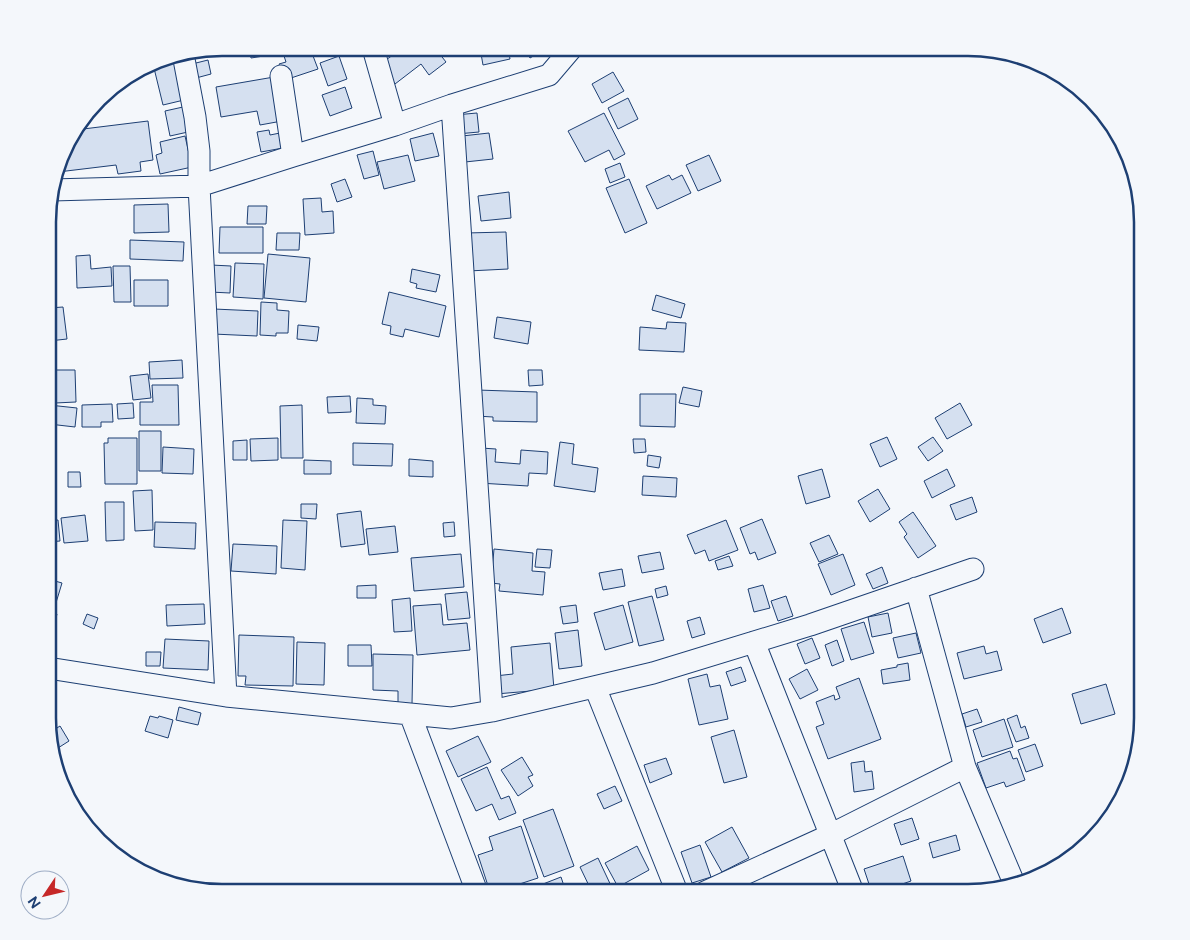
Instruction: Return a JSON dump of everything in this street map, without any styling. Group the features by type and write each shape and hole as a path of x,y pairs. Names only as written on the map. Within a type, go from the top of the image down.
{"street":[{"path":"375,56 395,125"},
{"path":"59,190 199,186 549,75 565,56"},
{"path":"184,61 195,117 199,151 199,186 226,696"},
{"path":"281,76 293,156"},
{"path":"452,105 492,711"},
{"path":"57,669 226,696 451,718 492,711 653,673 810,625 973,569"},
{"path":"916,588 965,767 1012,878"},
{"path":"754,642 850,884"},
{"path":"595,687 674,884"},
{"path":"410,714 474,883"},
{"path":"723,884 830,835 965,767"}],"building":[{"path":"284,56 313,56 318,69 285,80 279,64 286,62"},
{"path":"339,56 347,79 328,86 320,63"},
{"path":"391,56 442,56 446,62 429,75 421,64 395,84 380,64"},
{"path":"481,56 510,56 510,59 483,65"},
{"path":"208,60 211,74 196,78 192,64"},
{"path":"175,63 184,100 163,105 155,71"},
{"path":"613,72 624,91 602,103 592,84"},
{"path":"274,77 282,121 260,125 257,111 221,117 216,87"},
{"path":"345,87 352,108 330,116 322,95"},
{"path":"628,98 638,119 618,129 608,108"},
{"path":"183,107 188,132 170,136 165,111"},
{"path":"477,113 479,132 457,134 455,115"},
{"path":"604,113 625,154 614,160 609,150 585,162 568,131"},
{"path":"148,121 153,160 140,162 141,171 118,174 116,165 64,171 78,139 85,129"},
{"path":"269,130 270,135 280,133 283,148 261,152 257,132"},
{"path":"433,133 439,156 415,161 410,139"},
{"path":"489,133 493,159 465,162 462,136"},
{"path":"185,136 192,167 160,174 156,155 162,153 160,142"},
{"path":"373,151 379,175 364,179 357,155"},
{"path":"408,155 415,181 384,189 377,162"},
{"path":"709,155 721,181 698,191 686,165"},
{"path":"620,163 625,177 610,183 605,169"},
{"path":"669,175 672,180 682,175 691,193 657,209 646,186"},
{"path":"345,179 352,197 337,202 331,184"},
{"path":"629,179 647,223 625,233 606,188"},
{"path":"509,192 511,218 481,221 478,196"},
{"path":"321,198 322,212 333,211 334,233 305,235 303,199"},
{"path":"168,204 169,232 134,233 134,205"},
{"path":"248,206 267,206 266,224 247,224"},
{"path":"220,227 263,227 263,253 219,253"},
{"path":"506,232 508,269 468,271 466,233"},
{"path":"277,233 300,233 299,250 276,250"},
{"path":"130,240 184,242 183,261 130,259"},
{"path":"268,254 310,258 306,302 264,298"},
{"path":"90,255 91,269 111,267 112,286 77,288 76,256"},
{"path":"235,263 264,264 263,299 233,297"},
{"path":"211,265 231,266 230,293 210,292"},
{"path":"113,266 130,266 131,302 114,302"},
{"path":"412,269 440,275 436,292 416,288 417,284 410,282"},
{"path":"134,280 168,280 168,306 134,306"},
{"path":"389,292 446,306 439,337 405,329 403,337 390,334 391,326 382,324"},
{"path":"656,295 685,304 681,318 652,310"},
{"path":"261,302 277,303 277,310 289,311 288,333 276,333 276,336 260,335"},
{"path":"56,307 63,307 67,339 56,340"},
{"path":"214,309 258,311 257,336 213,334"},
{"path":"497,317 531,322 528,344 494,338"},
{"path":"667,322 686,323 684,352 639,350 640,327 666,329"},
{"path":"298,325 319,327 317,341 297,339"},
{"path":"182,360 183,378 150,379 149,362"},
{"path":"56,370 75,370 76,402 56,403"},
{"path":"528,370 542,370 543,385 529,386"},
{"path":"148,374 151,398 133,400 130,376"},
{"path":"152,385 178,385 179,425 140,425 140,402 153,402"},
{"path":"683,387 702,391 699,407 679,403"},
{"path":"477,390 537,392 537,422 493,421 493,417 476,416"},
{"path":"640,394 676,394 675,427 640,426"},
{"path":"350,396 351,412 328,413 327,397"},
{"path":"357,398 373,399 373,405 386,406 385,424 356,423"},
{"path":"133,403 134,418 118,419 117,404"},
{"path":"960,403 972,425 947,439 935,418"},
{"path":"112,404 113,422 101,422 101,427 82,427 82,405"},
{"path":"302,405 303,458 281,458 280,406"},
{"path":"56,406 77,408 75,427 56,425"},
{"path":"139,431 161,431 161,471 139,471"},
{"path":"887,437 897,459 880,467 870,444"},
{"path":"933,437 943,451 928,461 918,447"},
{"path":"108,438 137,438 137,484 105,484 104,443 108,443"},
{"path":"278,438 278,460 251,461 250,439"},
{"path":"633,439 645,439 646,452 634,453"},
{"path":"247,440 247,460 233,460 233,441"},
{"path":"560,442 574,444 572,464 598,468 595,492 554,486"},
{"path":"353,443 393,444 392,466 353,465"},
{"path":"163,447 194,449 193,474 162,473"},
{"path":"481,448 496,449 495,462 520,464 521,450 548,452 547,474 529,473 528,486 479,483"},
{"path":"648,455 661,457 659,468 647,466"},
{"path":"409,459 433,461 433,477 409,476"},
{"path":"304,460 331,461 331,474 304,474"},
{"path":"822,469 830,497 806,504 798,476"},
{"path":"947,469 955,486 932,498 924,481"},
{"path":"68,472 80,472 81,487 68,487"},
{"path":"643,476 677,478 676,497 642,495"},
{"path":"878,489 890,509 870,522 858,501"},
{"path":"152,490 153,530 135,531 133,491"},
{"path":"972,497 977,512 956,520 950,505"},
{"path":"105,502 124,502 124,540 106,541"},
{"path":"301,504 317,504 316,519 301,518"},
{"path":"361,511 365,544 341,547 337,514"},
{"path":"913,512 936,546 918,558 904,537 907,534 899,522"},
{"path":"85,515 88,541 64,543 61,518"},
{"path":"762,519 776,553 758,560 755,552 750,554 740,528"},
{"path":"57,520 60,541 57,541"},
{"path":"283,520 307,521 305,570 281,568"},
{"path":"726,520 738,550 709,561 705,550 695,554 687,535"},
{"path":"155,522 196,523 195,549 154,547"},
{"path":"454,522 455,536 444,537 443,523"},
{"path":"395,526 398,552 369,555 366,529"},
{"path":"829,535 838,554 819,562 810,543"},
{"path":"233,544 277,546 276,574 231,571"},
{"path":"494,549 533,553 532,571 545,572 543,595 499,591 500,584 491,583"},
{"path":"537,549 552,550 550,568 535,567"},
{"path":"660,552 664,569 642,573 638,556"},
{"path":"461,554 464,587 414,591 411,558"},
{"path":"843,554 855,585 831,595 818,564"},
{"path":"729,556 733,566 718,570 715,561"},
{"path":"882,567 888,583 873,589 866,574"},
{"path":"622,569 625,586 603,590 599,573"},
{"path":"57,581 62,583 57,600"},
{"path":"376,585 376,598 357,598 357,586"},
{"path":"763,585 770,608 754,612 748,589"},
{"path":"666,586 668,595 657,598 655,589"},
{"path":"467,592 470,618 448,620 445,594"},
{"path":"652,596 664,640 639,646 628,602"},
{"path":"786,596 793,616 778,621 771,601"},
{"path":"410,598 412,631 394,632 392,600"},
{"path":"204,604 205,624 167,626 166,605"},
{"path":"441,604 443,625 467,623 470,650 417,655 413,606"},
{"path":"576,605 578,622 563,624 560,607"},
{"path":"623,605 633,642 605,650 594,613"},
{"path":"1062,608 1071,633 1043,643 1034,619"},
{"path":"888,613 892,633 872,637 868,617"},
{"path":"87,614 98,618 94,629 83,624"},
{"path":"700,617 705,634 692,638 687,621"},
{"path":"864,622 874,653 851,660 841,629"},
{"path":"578,630 582,666 559,669 555,633"},
{"path":"916,633 921,653 898,658 893,638"},
{"path":"239,635 294,637 293,686 245,685 246,676 238,676"},
{"path":"812,638 820,658 805,664 797,644"},
{"path":"165,639 209,641 208,670 163,668"},
{"path":"837,640 844,661 832,666 825,645"},
{"path":"297,642 325,643 324,685 296,684"},
{"path":"550,643 554,689 496,694 495,676 513,674 511,647"},
{"path":"348,645 371,645 372,666 348,666"},
{"path":"984,646 986,654 997,651 1002,670 964,679 957,653"},
{"path":"146,652 161,652 160,666 146,666"},
{"path":"373,654 413,655 412,704 398,703 398,691 373,690"},
{"path":"908,663 910,680 883,684 881,670"},
{"path":"741,667 746,681 731,686 726,672"},
{"path":"807,669 818,690 800,699 789,679"},
{"path":"707,674 710,687 720,685 728,719 699,725 688,679"},
{"path":"859,678 881,739 828,759 816,727 824,724 816,702 834,695 835,700 840,698 836,687"},
{"path":"1106,684 1115,714 1081,724 1072,694"},
{"path":"179,707 201,713 198,725 176,720"},
{"path":"977,709 982,722 966,727 962,714"},
{"path":"1017,715 1021,728 1025,726 1029,738 1016,742 1007,719"},
{"path":"150,716 158,718 159,716 173,720 168,738 145,731"},
{"path":"1004,719 1013,747 982,757 973,730"},
{"path":"60,726 69,741 59,748 57,729"},
{"path":"734,730 747,777 724,783 711,737"},
{"path":"478,736 491,762 458,777 446,751"},
{"path":"1035,744 1043,766 1026,772 1018,750"},
{"path":"1010,751 1013,759 1017,758 1025,780 1006,787 1004,782 986,788 977,763"},
{"path":"522,757 533,775 528,777 533,786 518,796 501,770"},
{"path":"666,758 672,774 650,783 644,765"},
{"path":"864,761 865,772 872,771 874,789 854,792 851,763"},
{"path":"487,767 501,799 509,796 516,813 499,820 492,804 476,811 461,779"},
{"path":"615,786 622,801 604,809 597,794"},
{"path":"553,809 574,866 544,877 523,820"},
{"path":"912,818 919,839 901,845 894,824"},
{"path":"521,826 538,878 521,883 487,883 478,855 493,850 489,837"},
{"path":"732,827 749,858 722,872 705,842"},
{"path":"956,835 960,850 933,858 929,843"},
{"path":"700,845 711,877 692,883 681,852"},
{"path":"637,846 649,870 624,884 616,884 605,863"},
{"path":"903,856 911,881 903,884 869,884 864,869"},
{"path":"598,858 610,884 588,883 580,867"},
{"path":"561,877 563,883 544,883"}]}
